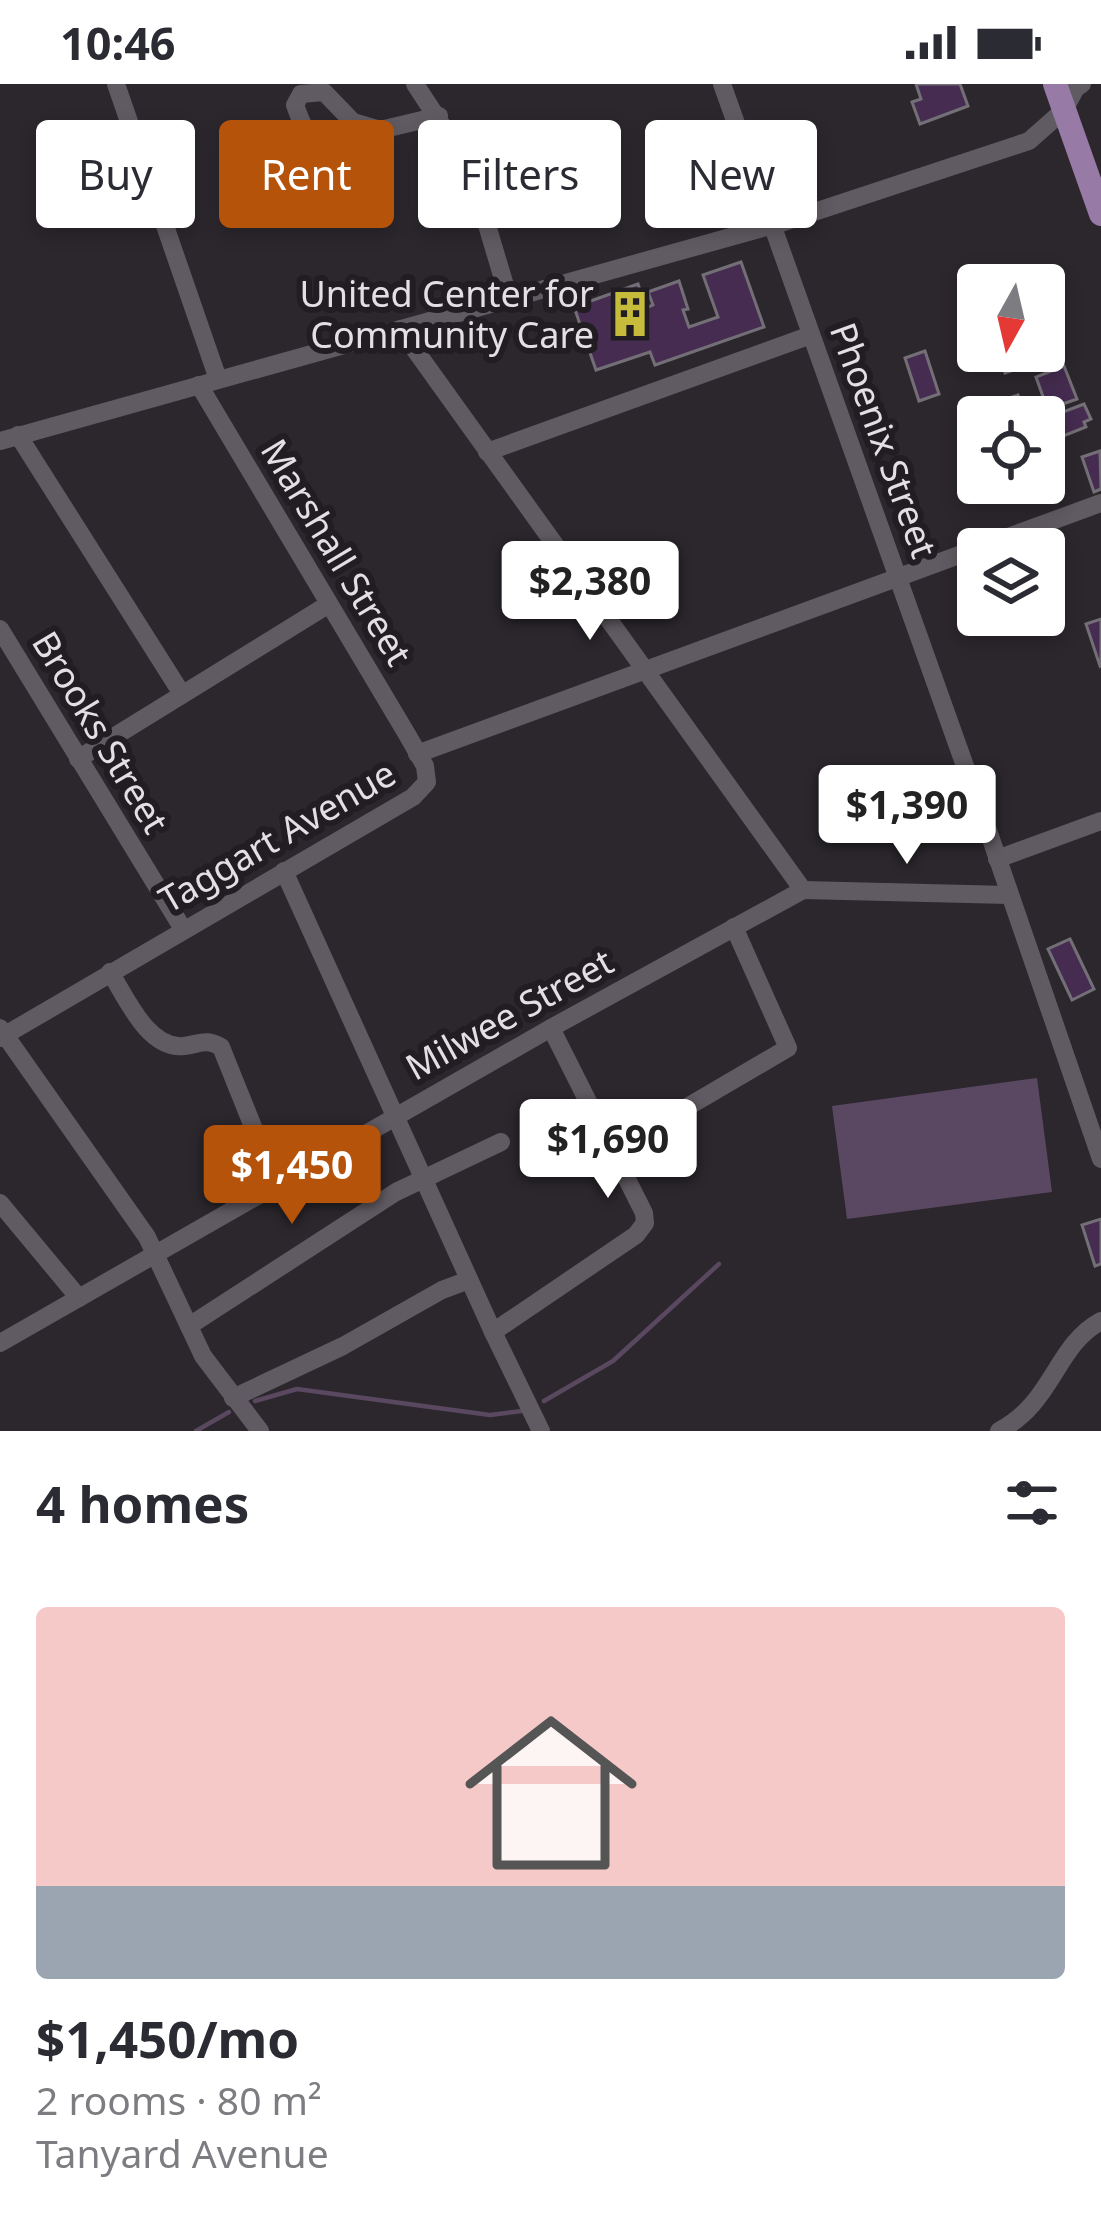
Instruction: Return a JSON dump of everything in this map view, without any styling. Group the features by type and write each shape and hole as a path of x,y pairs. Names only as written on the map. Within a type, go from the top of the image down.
{"main road":[{"path":"1055,84 1101,214"}],"street":[{"name":"Marshall Street","path":"116,84 208,382 329,604 418,754"},
{"path":"415,84 476,182 509,299"},
{"name":"Phoenix Street","path":"722,84 735,120"},
{"path":"817,211 1028,140 1064,110 1082,84"},
{"path":"324,92 353,122 380,130 372,147 338,157 323,152 304,129 295,105 301,94 324,92"},
{"path":"394,127 439,116"},
{"path":"182,694 9,438 766,228"},
{"name":"Phoenix Street","path":"774,228 1101,1159"},
{"path":"400,329 802,890 1009,896"},
{"path":"487,452 812,335"},
{"name":"Taggart Avenue","path":"2,1034 421,791 427,773 418,754 1101,502"},
{"path":"78,759 329,604"},
{"name":"Brooks Street","path":"0,629 183,929"},
{"path":"997,859 1101,821"},
{"path":"284,871 541,1431"},
{"name":"Milwee Street","path":"0,1343 802,890"},
{"path":"676,1113 788,1048 734,927"},
{"path":"110,972 158,1039 174,1046 209,1041 221,1047 276,1184"},
{"path":"493,1332 636,1234 645,1223 551,1028"},
{"path":"2,1034 147,1237 211,1370 260,1431"},
{"path":"189,1326 396,1192 501,1142"},
{"path":"0,1203 80,1298"},
{"path":"233,1398 470,1280"},
{"path":"999,1431 1034,1406 1079,1336 1101,1321"}],"shaded area":[{"path":"1037,1078 1052,1192 847,1219 832,1106"}],"building":[{"path":"916,84 960,84 968,106 920,124 912,102 921,99"},
{"name":"United Center for Community Care","path":"741,262 764,327 655,365 650,352 596,370 574,307 638,284 646,308 653,305 648,292 679,281 689,327 718,317 703,275"},
{"path":"925,351 939,394 919,401 905,358"},
{"path":"1065,369 1077,399 1065,403 1065,396 1043,396 1036,377"},
{"path":"1084,404 1091,419 1084,422 1086,427 1065,435 1065,411"},
{"path":"1100,451 1101,489 1094,492 1082,457"},
{"path":"1101,619 1101,665 1100,666 1086,624"},
{"path":"1070,939 1094,989 1072,1000 1048,949"},
{"path":"1101,1219 1101,1264 1095,1266 1082,1225"}],"waterway":[{"path":"544,1401 613,1361 719,1264"},
{"path":"255,1401 297,1389 490,1415 522,1411"},
{"path":"196,1431 229,1412"}],"place":[{"name":"United Center for Community Care","path":"630,314"}]}
